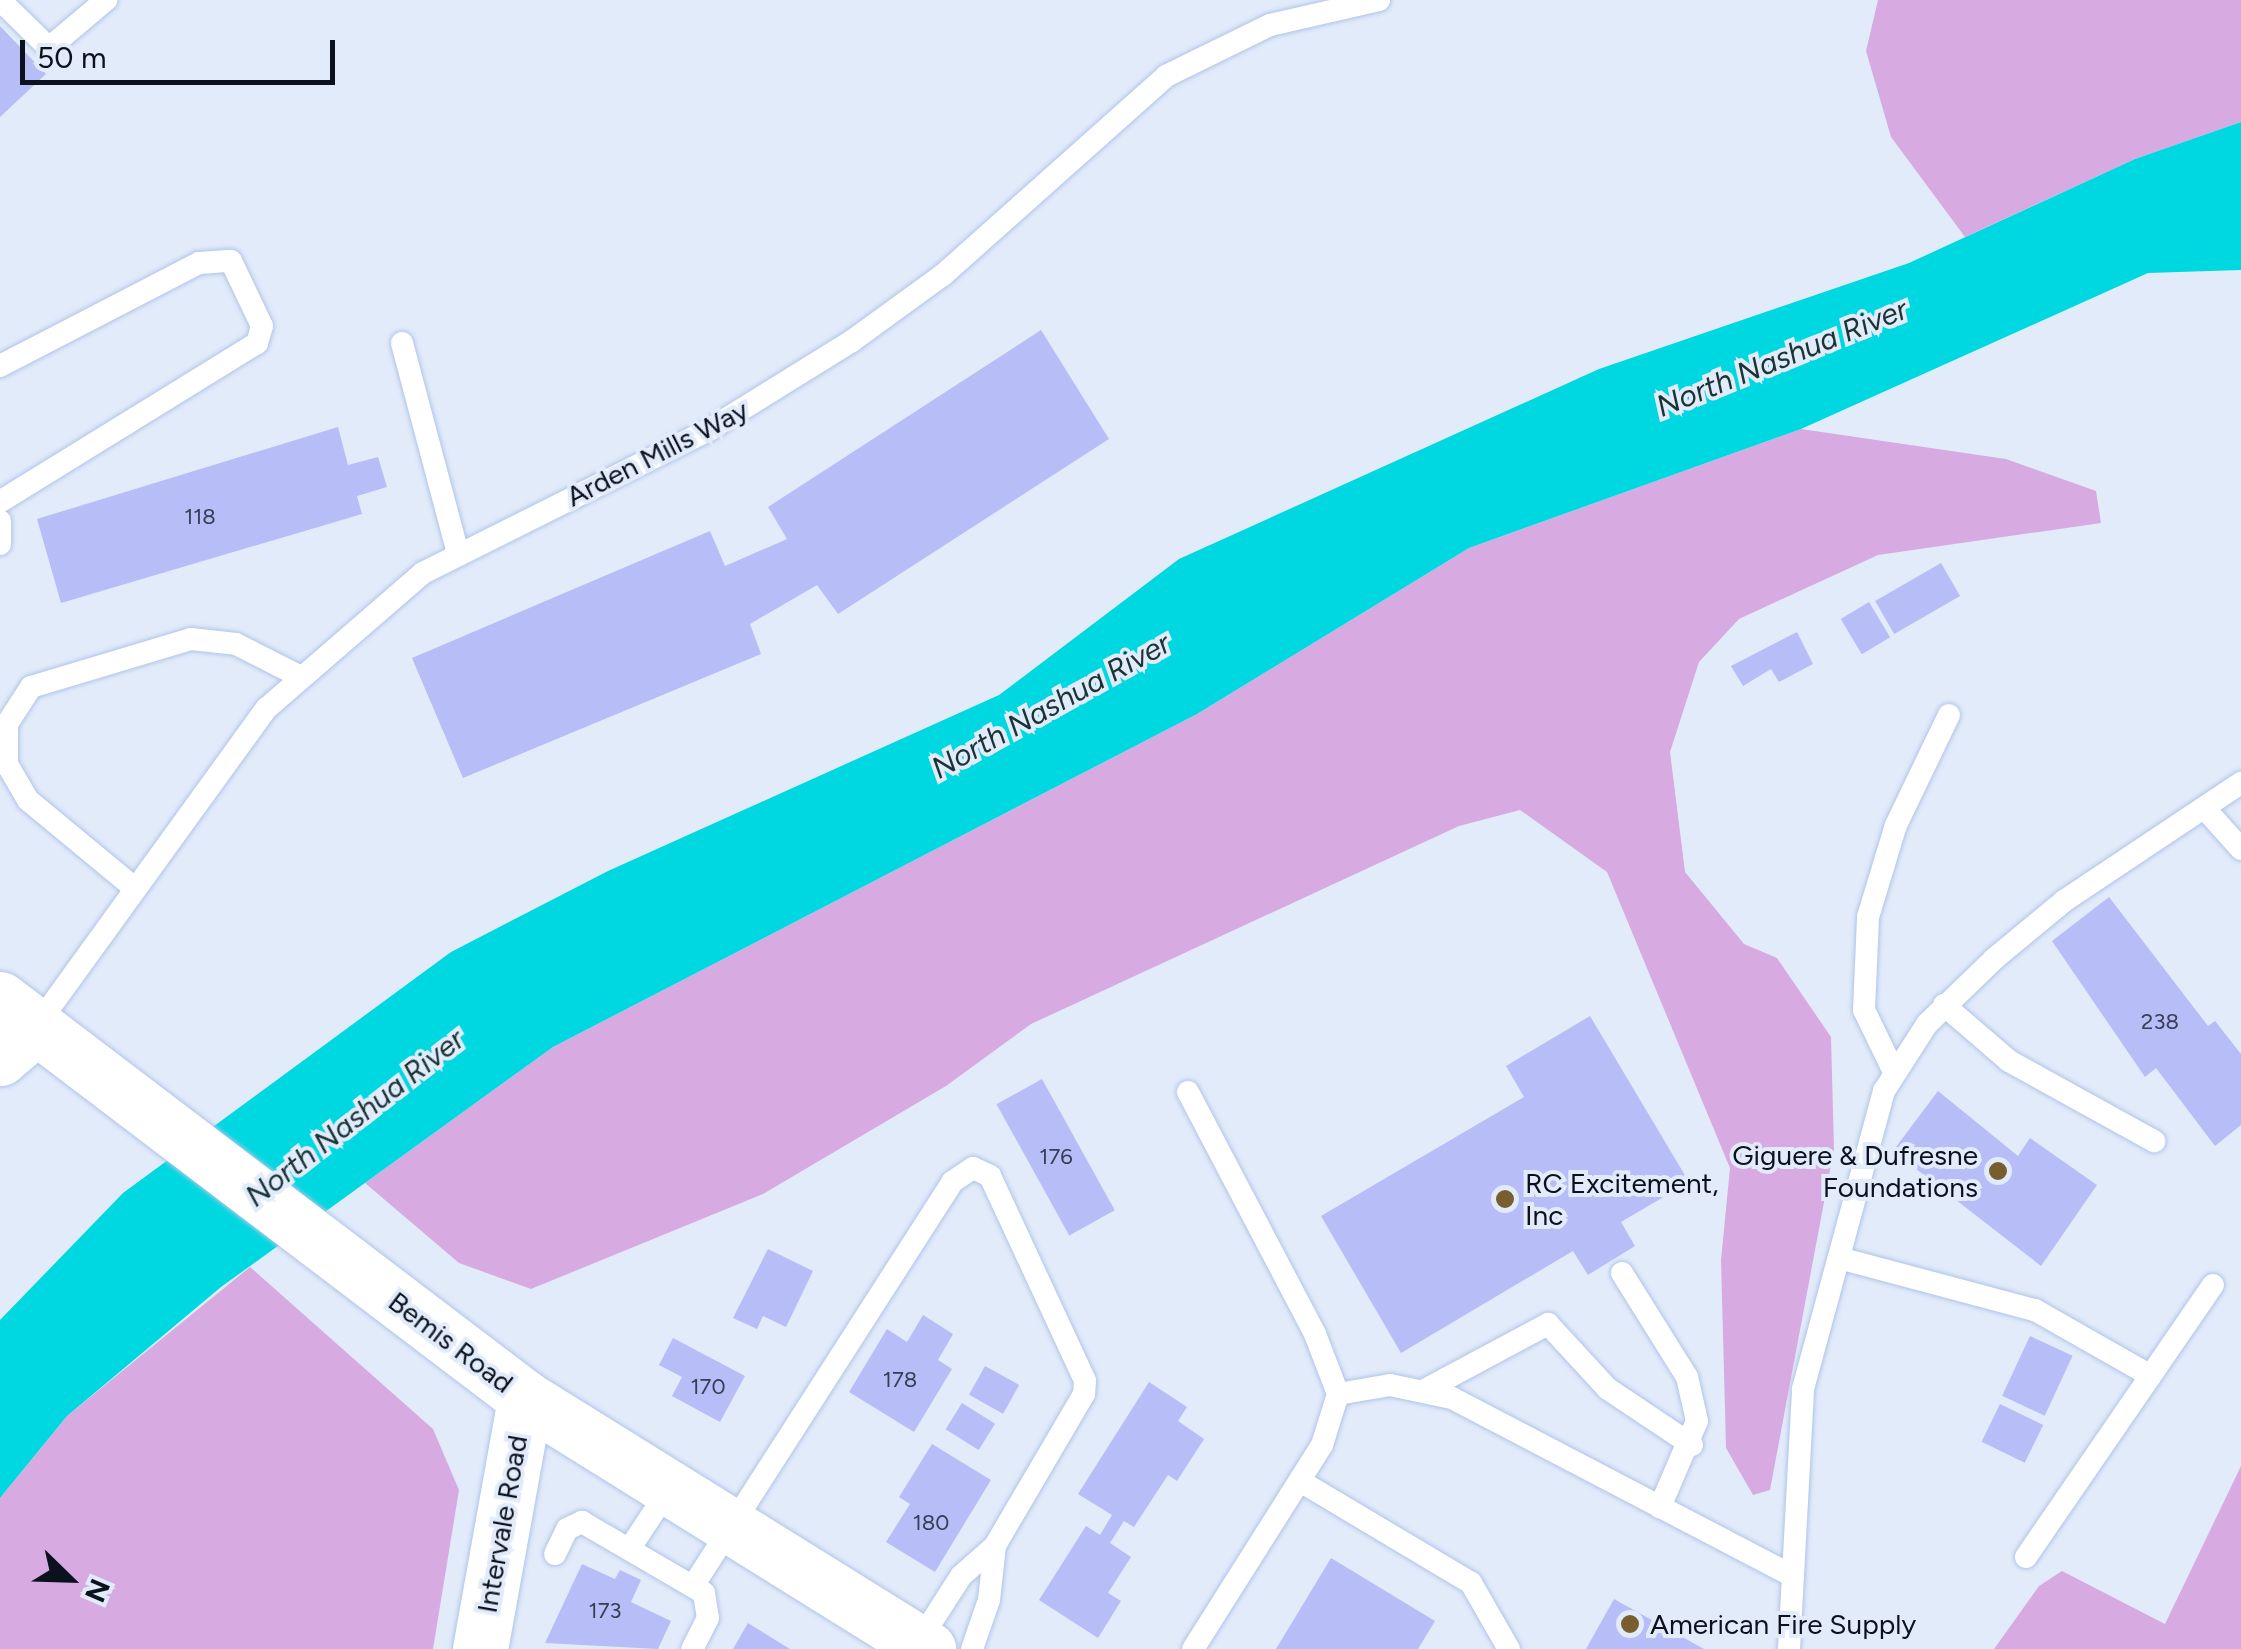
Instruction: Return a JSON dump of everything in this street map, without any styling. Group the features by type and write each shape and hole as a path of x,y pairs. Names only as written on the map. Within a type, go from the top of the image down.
{"main road":[{"name":"Bemis Road","path":"12,1028 179,1130 525,1398 923,1646"},
{"name":"Intervale Road","path":"491,1642 525,1398"}],"lane":[{"path":"0,0 49,48 106,0"},
{"name":"Arden Mills Way","path":"12,1028 132,886 216,770 301,676 458,550 710,429 852,341 943,274 1166,76 1270,25 1380,0"},
{"path":"0,366 199,264 231,261 262,326 257,343 0,502"},
{"path":"402,343 458,550"},
{"path":"0,521 0,544"},
{"path":"132,886 28,800 7,764 7,724 31,687 191,639 236,644 301,676"},
{"path":"1894,1072 1864,1010 1868,917 1896,825 1949,715"},
{"path":"1790,1649 1803,1389 1839,1258 1860,1159 1894,1072 1944,1005 2064,901 2207,811 2241,783"},
{"path":"2207,811 2241,849"},
{"path":"1944,1005 2010,1061 2154,1141"},
{"path":"1188,1092 1315,1334 1338,1394 1336,1419 1193,1649"},
{"path":"693,1586 952,1182 974,1168 990,1176 1086,1381 1079,1408 995,1546 961,1576 923,1646"},
{"path":"1839,1258 2035,1310 2151,1376"},
{"path":"1622,1272 1687,1377 1697,1421 1692,1445 1660,1507"},
{"path":"2026,1557 2213,1285"},
{"path":"1423,1390 1548,1324 1608,1389 1692,1445"},
{"path":"1338,1394 1390,1385 1452,1398 1793,1576"},
{"path":"1300,1481 1471,1583 1509,1649"},
{"path":"630,1548 669,1489"},
{"path":"555,1554 567,1528 582,1522 693,1586 710,1605 692,1649"},
{"path":"972,1649 990,1600 995,1546"}],"shaded area":[{"path":"1878,0 2241,0 2241,122 2135,159 1965,237 1891,137 1866,51"},
{"path":"1801,429 2006,459 2096,491 2101,523 1878,555 1739,619 1699,662 1670,752 1685,872 1744,944 1777,958 1831,1037 1834,1149 1770,1490 1753,1495 1726,1448 1721,1260 1730,1168 1607,872 1520,810 1459,826 1031,1024 946,1086 763,1194 531,1289 459,1263 365,1183 553,1047 1197,714 1469,548"},
{"path":"250,1267 433,1429 459,1490 433,1649 0,1649 0,1498 67,1416"},
{"path":"2241,1466 2241,1649 1994,1649 2039,1586 2062,1571 2165,1624"}],"water":[{"name":"North Nashua River","path":"2241,122 2241,270 2148,273 1801,429 1469,548 1197,714 553,1047 221,1287 67,1416 0,1498 0,1320 123,1193 451,952 608,871 999,695 1179,559 1599,369 1909,263 2135,159"}],"building":[{"path":"0,26 46,74 0,117"},
{"path":"1041,330 1109,439 838,614 817,585 750,624 761,654 463,778 412,658 710,531 725,566 787,539 768,507"},
{"path":"338,427 348,465 378,457 387,487 357,496 362,514 61,603 37,519"},
{"path":"1941,563 1960,596 1894,634 1875,601"},
{"path":"1869,602 1890,637 1862,654 1841,619"},
{"path":"1797,632 1813,664 1779,682 1771,669 1743,686 1731,666"},
{"path":"2109,897 2208,1026 2215,1021 2241,1054 2241,1125 2215,1146 2156,1068 2145,1077 2052,941"},
{"name":"RC Excitement, Inc","path":"1590,1016 1689,1182 1621,1222 1635,1246 1588,1275 1573,1251 1401,1353 1321,1216 1524,1097 1506,1066"},
{"path":"1042,1079 1115,1210 1069,1235 997,1104"},
{"name":"Giguere & Dufresne Foundations","path":"1938,1091 2018,1156 2030,1138 2097,1185 2041,1266 1893,1151"},
{"path":"768,1249 813,1271 786,1327 763,1316 757,1329 733,1318"},
{"path":"923,1315 953,1334 938,1360 952,1369 914,1432 849,1392 887,1329 907,1342"},
{"path":"2030,1336 2073,1356 2045,1416 2002,1396"},
{"path":"673,1338 745,1376 720,1422 672,1396 682,1377 659,1365"},
{"path":"985,1366 1019,1385 1003,1414 969,1395"},
{"path":"1149,1382 1187,1407 1178,1421 1204,1439 1177,1481 1168,1475 1134,1527 1124,1521 1110,1543 1131,1557 1108,1593 1121,1601 1098,1638 1039,1600 1086,1526 1100,1535 1112,1515 1078,1494"},
{"path":"962,1403 995,1424 979,1450 946,1429"},
{"path":"2000,1404 2043,1425 2025,1463 1982,1442"},
{"path":"932,1444 991,1480 935,1572 886,1542 910,1504 899,1497"},
{"path":"1331,1558 1435,1621 1418,1649 1276,1649"},
{"path":"582,1564 615,1579 620,1570 641,1580 631,1602 671,1621 658,1649 545,1643"},
{"name":"American Fire Supply","path":"1614,1599 1704,1649 1586,1649"},
{"path":"748,1623 790,1649 733,1649"}],"place":[{"name":"Giguere & Dufresne Foundations","path":"1998,1171"},
{"name":"RC Excitement, Inc","path":"1505,1199"},
{"name":"American Fire Supply","path":"1630,1624"}]}
